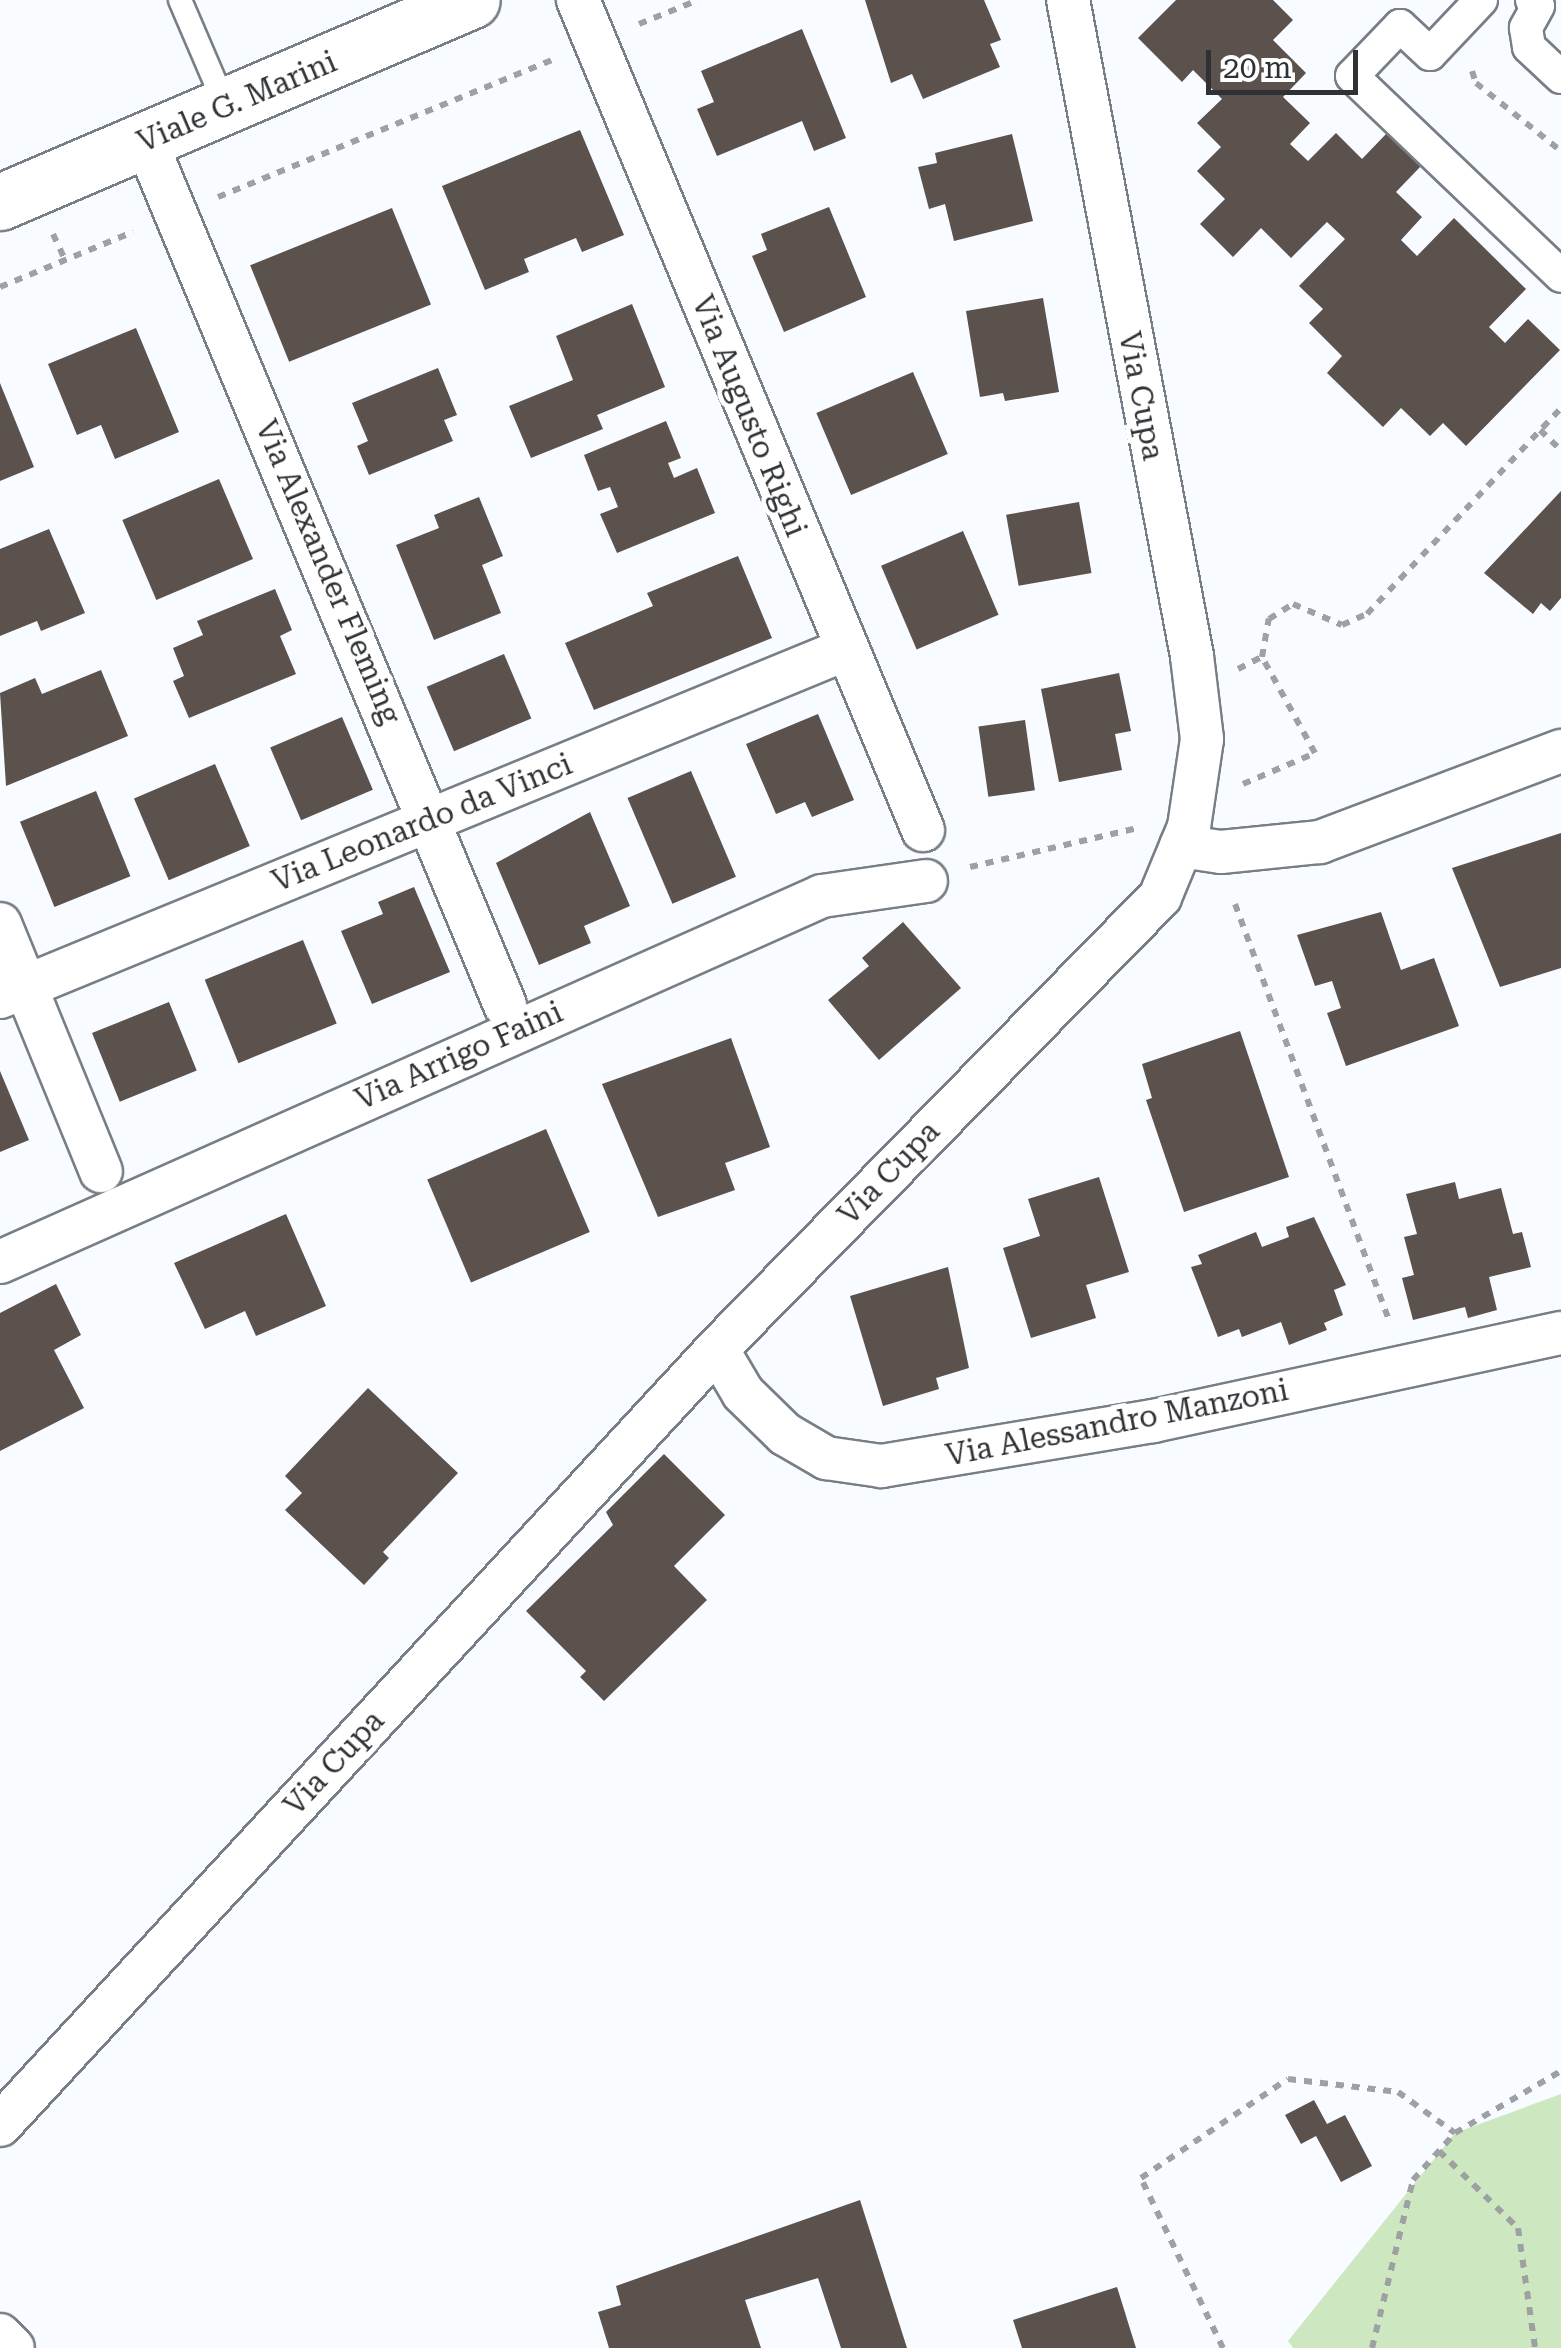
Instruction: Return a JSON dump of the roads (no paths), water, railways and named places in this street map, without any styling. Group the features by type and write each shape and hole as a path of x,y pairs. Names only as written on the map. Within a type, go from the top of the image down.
{"main road":[{"name":"Viale G. Marini","path":"0,202 472,0"}],"street":[{"name":"Via Augusto Righi","path":"578,0 844,650 924,830"},
{"name":"Via Cupa","path":"0,2126 718,1349 1160,897 1185,836 1202,739 1192,656 1068,0"},
{"path":"1481,0 1430,54 1400,26 1352,76 1561,276"},
{"path":"1532,0 1538,6 1526,28 1529,46 1561,77"},
{"name":"Via Alexander Fleming","path":"146,142 431,819 505,1005"},
{"name":"Via Leonardo da Vinci","path":"13,991 844,650"},
{"path":"1185,836 1221,852 1320,842 1561,751"},
{"name":"Via Arrigo Faini","path":"0,1262 822,896 926,880"},
{"path":"0,924 13,991 101,1171"},
{"name":"Via Alessandro Manzoni","path":"718,1349 742,1393 784,1434 826,1458 881,1466 1153,1421 1561,1333"},
{"path":"0,2335 13,2348"}],"lane":[{"path":"180,0 226,108"}]}
